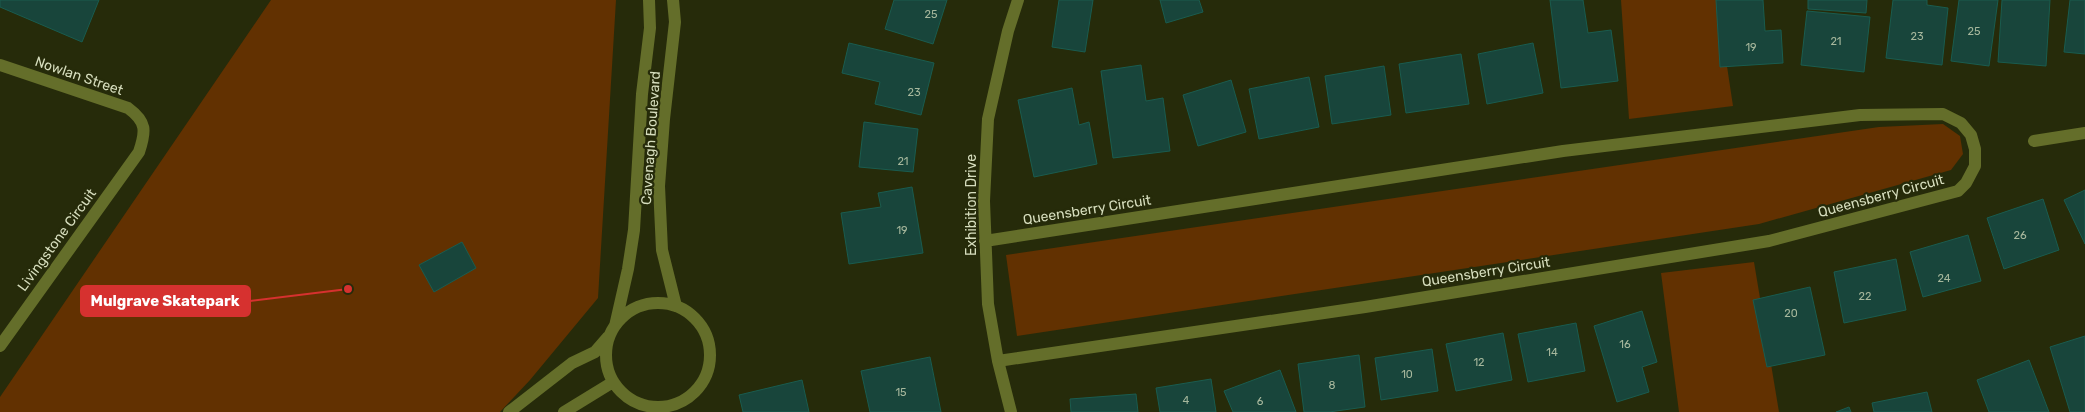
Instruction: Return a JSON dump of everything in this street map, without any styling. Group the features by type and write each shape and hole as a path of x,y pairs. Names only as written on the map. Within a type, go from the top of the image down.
{"street":[{"path":"509,412 572,363 595,352 613,330 626,314 642,306 659,303 676,306 687,311 700,324 709,342 710,354 703,382 680,407 651,409 623,394 613,382 607,367 606,350 613,330 628,268 634,230 642,94 650,28 649,0"},
{"name":"Cavenagh Boulevard","path":"673,0 675,22 664,119 659,186 662,250 676,306"},
{"name":"Exhibition Drive","path":"1011,412 998,361 988,304 984,201 988,119 1008,31 1018,0"},
{"name":"Nowlan Street","path":"0,65 128,108 138,116 144,126 144,139 139,152"},
{"name":"Queensberry Circuit","path":"985,241 1563,151 1860,115 1943,114 1961,123 1971,135 1975,149 1975,166 1966,183 1958,191 1769,241 1365,308 998,361"},
{"path":"2034,141 2085,133"},
{"name":"Livingstone Circuit","path":"0,346 139,152"},
{"path":"564,412 613,382"}],"shaded area":[{"path":"271,0 616,0 598,298 530,380 500,412 0,412 0,397"},
{"path":"1621,0 1717,0 1733,106 1629,119"},
{"path":"1943,124 1960,136 1963,154 1951,170 1759,224 1017,336 1006,255 1879,127"},
{"path":"1754,262 1779,412 1679,412 1661,273"}],"building":[{"path":"0,0 99,0 82,42 0,7"},
{"path":"894,0 947,0 933,44 885,29"},
{"path":"1059,0 1093,0 1085,52 1052,47"},
{"path":"1160,0 1199,0 1203,12 1166,23"},
{"path":"1550,0 1583,0 1588,33 1611,30 1618,81 1561,88"},
{"path":"1716,0 1763,0 1765,31 1781,30 1783,63 1720,67"},
{"path":"1808,0 1867,0 1866,13 1808,9"},
{"path":"1893,0 1927,0 1927,5 1948,8 1942,65 1886,58"},
{"path":"1959,0 1998,0 1989,66 1951,61"},
{"path":"2002,0 2050,0 2046,66 1998,62"},
{"path":"2070,0 2085,0 2085,54 2064,52"},
{"path":"1807,11 1870,17 1864,72 1801,65"},
{"path":"849,43 934,63 921,115 875,104 880,82 842,73"},
{"path":"1533,43 1543,93 1487,104 1478,54"},
{"path":"1461,54 1469,104 1406,113 1399,64"},
{"path":"1141,65 1146,101 1163,98 1170,151 1113,158 1101,71"},
{"path":"1384,66 1391,115 1332,124 1325,76"},
{"path":"1309,77 1319,127 1259,139 1249,89"},
{"path":"1231,80 1246,132 1198,146 1183,95"},
{"path":"1072,88 1079,125 1089,122 1097,164 1034,177 1018,100"},
{"path":"864,122 918,129 913,172 859,167"},
{"path":"912,187 923,253 849,264 841,213 881,207 878,193"},
{"path":"2085,190 2085,244 2064,200"},
{"path":"2043,199 2059,250 2004,269 1987,218"},
{"path":"1968,235 1981,281 1923,297 1910,252"},
{"path":"462,242 476,268 434,292 419,265"},
{"path":"1896,259 1906,310 1844,323 1834,272"},
{"path":"1810,287 1825,355 1767,367 1753,300"},
{"path":"1642,311 1657,362 1642,367 1649,392 1617,402 1594,326"},
{"path":"1576,323 1585,371 1528,382 1518,334"},
{"path":"1503,333 1512,380 1456,391 1446,344"},
{"path":"2085,336 2085,412 2070,412 2050,347"},
{"path":"1432,349 1438,391 1381,400 1375,358"},
{"path":"1359,355 1365,407 1329,412 1304,412 1298,364"},
{"path":"930,357 941,412 870,412 861,371"},
{"path":"2029,360 2049,412 1989,412 1977,380"},
{"path":"1280,370 1296,412 1233,412 1224,391"},
{"path":"1211,379 1216,412 1160,412 1156,388"},
{"path":"802,380 809,412 743,412 739,395"},
{"path":"1927,392 1932,412 1874,412 1872,403"},
{"path":"1136,394 1138,412 1071,412 1070,399"},
{"path":"1849,407 1851,412 1836,412"}],"place":[{"name":"Mulgrave Skatepark","path":"348,289"}]}
